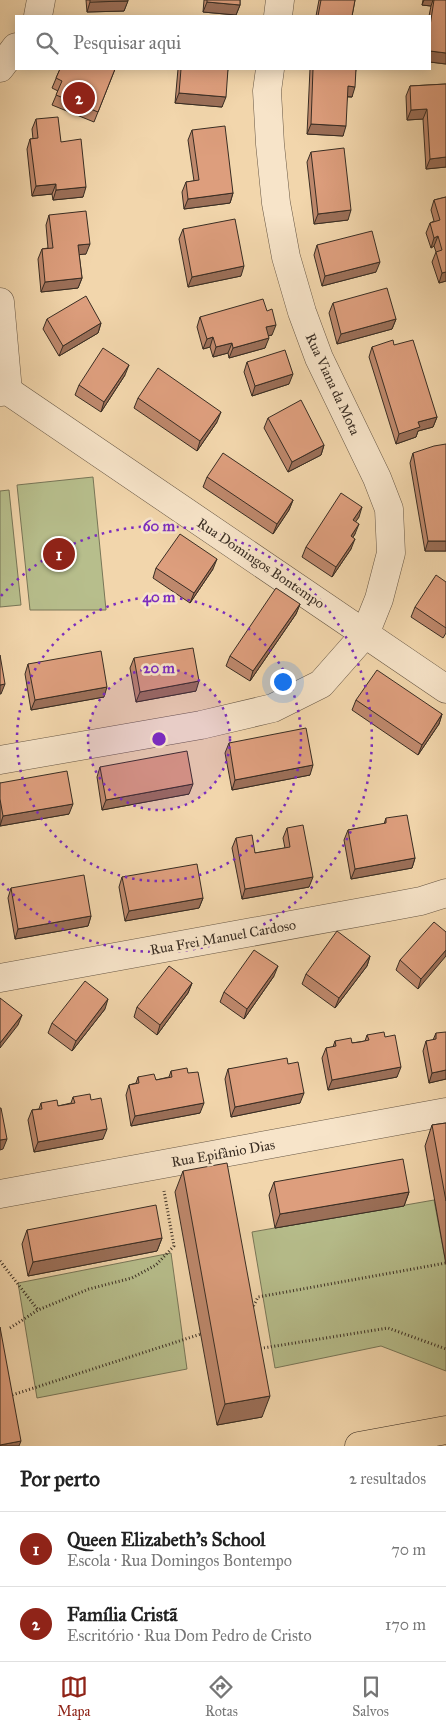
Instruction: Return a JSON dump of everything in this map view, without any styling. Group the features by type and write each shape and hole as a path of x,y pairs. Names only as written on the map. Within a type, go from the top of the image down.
{"main road":[{"path":"359,1446 446,1430"}],"street":[{"path":"38,15 41,0"},
{"path":"278,15 280,0"},
{"path":"0,68 15,48"},
{"name":"Rua Viana da Mota","path":"270,70 267,91 270,144 276,203 286,257 302,312 319,358 377,478 389,509 391,553 379,599 365,634"},
{"path":"0,302 4,391"},
{"name":"Rua Domingos Bontempo","path":"4,391 446,689"},
{"path":"0,760 202,725 273,708 320,684 365,634"},
{"name":"Rua Frei Manuel Cardoso","path":"0,978 421,901 446,893"},
{"name":"Rua Epifânio Dias","path":"0,1194 446,1112"}],"path":[{"path":"10,1328 38,1310 89,1289 132,1278 156,1265 174,1246 164,1191"},
{"path":"0,1261 38,1310"},
{"path":"251,1311 258,1297 446,1263"},
{"path":"250,1350 388,1328 446,1348"},
{"path":"2,1399 201,1334"}],"green space":[{"path":"93,477 106,610 30,610 17,485"},
{"path":"9,490 21,605 0,607 0,491"},
{"path":"434,1200 446,1264 446,1371 381,1346 275,1368 252,1232"},
{"path":"171,1253 187,1369 37,1398 18,1283"}],"building":[{"path":"90,0 128,0 128,1 90,2"},
{"path":"207,0 240,0 240,5 207,2"},
{"path":"321,0 355,0 352,15 318,15"},
{"path":"434,0 446,0 446,53 431,51 431,20"},
{"path":"60,70 115,70 98,112 56,95 62,81 56,78"},
{"path":"181,70 228,70 226,97 179,93"},
{"path":"313,70 356,70 355,87 348,86 346,126 311,124"},
{"path":"446,84 446,157 430,159 427,109 411,110 410,86"},
{"path":"58,117 61,142 81,139 86,187 56,190 56,184 36,186 30,139 38,138 36,119"},
{"path":"225,126 233,193 188,199 186,182 199,180 192,130"},
{"path":"344,148 351,210 318,214 311,152"},
{"path":"446,197 446,272 442,273 436,252 442,250 438,236 434,238 430,223 440,220 434,200"},
{"path":"86,211 90,244 78,245 82,278 45,282 42,249 53,248 49,215"},
{"path":"235,219 244,266 192,277 183,229"},
{"path":"372,231 380,262 325,276 317,245"},
{"path":"387,288 396,319 341,334 333,303"},
{"path":"86,296 101,323 63,346 47,319"},
{"path":"263,299 267,311 272,309 276,325 266,327 269,338 233,348 232,343 216,347 213,337 207,339 200,317"},
{"path":"393,340 394,345 413,340 437,417 418,422 420,427 399,434 372,347"},
{"path":"103,348 129,365 104,402 79,385"},
{"path":"285,350 293,374 255,386 247,362"},
{"path":"158,368 221,412 200,441 138,398"},
{"path":"301,400 324,445 292,462 268,418"},
{"path":"446,444 446,541 428,541 413,453"},
{"path":"223,453 293,500 277,524 207,477"},
{"path":"341,493 362,507 353,520 359,524 351,536 355,539 336,567 306,547"},
{"path":"180,534 217,559 194,593 156,568"},
{"path":"436,575 446,582 446,628 415,607"},
{"path":"276,588 300,604 253,671 230,656"},
{"path":"193,648 199,681 140,692 134,658"},
{"path":"101,651 107,687 35,700 28,664"},
{"path":"0,655 5,684 0,685"},
{"path":"377,670 442,714 422,745 356,700"},
{"path":"306,728 313,765 235,780 229,743"},
{"path":"187,751 193,784 106,800 100,767"},
{"path":"67,771 73,804 3,816 0,783"},
{"path":"407,815 415,858 355,869 348,830 386,823 386,818"},
{"path":"303,825 313,877 245,889 236,838 252,835 255,853 290,847 287,828"},
{"path":"197,864 203,898 129,911 122,877"},
{"path":"84,875 91,916 18,929 11,888"},
{"path":"434,922 446,932 446,950 421,979 400,960"},
{"path":"337,931 370,956 339,998 306,974"},
{"path":"254,950 278,966 247,1009 224,992"},
{"path":"169,966 192,983 160,1025 137,1007"},
{"path":"85,981 108,999 76,1041 52,1023"},
{"path":"0,998 22,1015 0,1043"},
{"path":"384,1032 385,1037 395,1035 401,1067 332,1080 326,1048 336,1046 335,1041 351,1038 352,1043 360,1042 369,1040 367,1035"},
{"path":"446,1032 446,1070 432,1073 426,1041 436,1039 436,1033"},
{"path":"287,1058 288,1064 298,1062 304,1093 235,1107 228,1069"},
{"path":"187,1068 188,1073 198,1072 204,1103 135,1116 129,1085 139,1083 138,1077 154,1074 156,1080 172,1077 171,1071"},
{"path":"90,1094 91,1100 101,1098 107,1129 38,1142 32,1110 42,1109 41,1103 57,1100 58,1106 75,1103 73,1097"},
{"path":"0,1108 7,1139 0,1140"},
{"path":"446,1123 446,1201 432,1125"},
{"path":"403,1159 409,1192 280,1214 274,1182"},
{"path":"227,1163 270,1396 225,1404 183,1171"},
{"path":"156,1205 162,1238 33,1262 27,1230"},
{"path":"0,1327 21,1441 0,1445"}],"place":[{"name":"Família Cristã","path":"79,98"},
{"name":"Queen Elizabeth's School","path":"59,554"}]}
